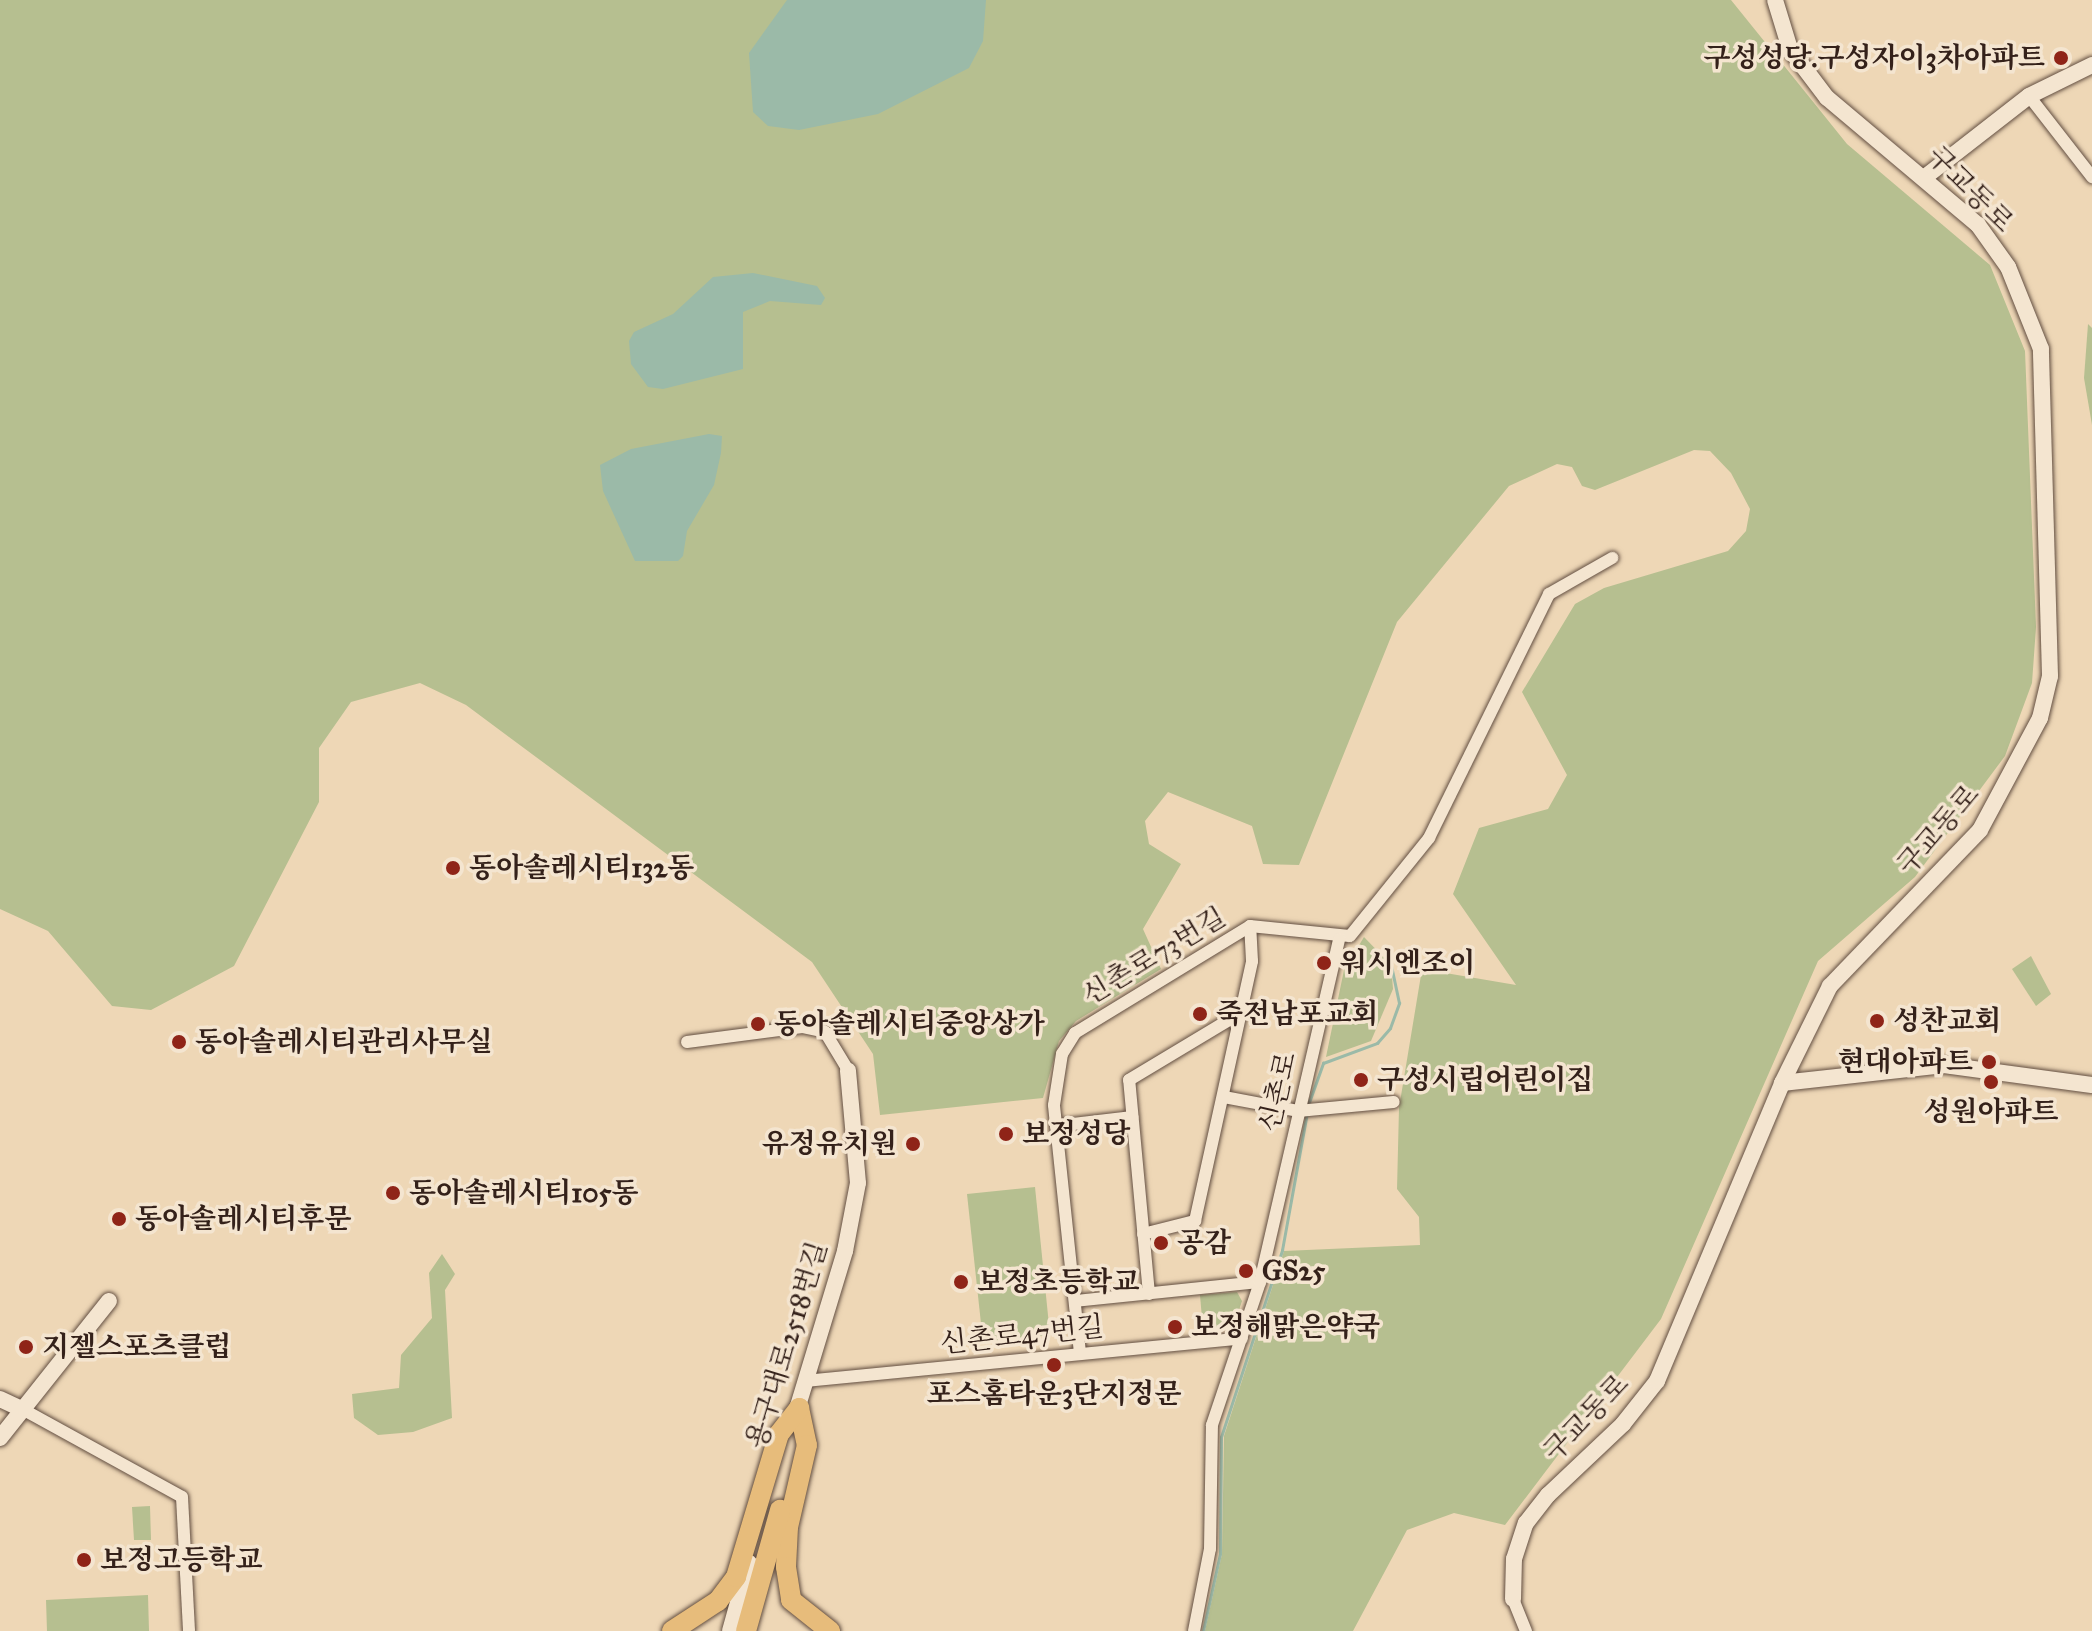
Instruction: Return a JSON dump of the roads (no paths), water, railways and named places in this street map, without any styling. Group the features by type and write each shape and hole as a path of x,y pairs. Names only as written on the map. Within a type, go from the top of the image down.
{"main road":[{"path":"746,1631 755,1612 789,1471 799,1408"},
{"path":"672,1631 718,1601 736,1577 779,1434 799,1408"},
{"path":"799,1408 807,1445 788,1527 786,1567 791,1600 830,1631"}],"street":[{"name":"구교동로","path":"1526,1631 1513,1599 1514,1559 1526,1523 1548,1495 1623,1424 1657,1381 1782,1083 1830,986 1980,830 2002,797 2040,718 2050,676 2041,349 2008,267 1978,225 1925,177 1827,98 1790,49 1775,0"},
{"path":"1925,177 2029,96 2092,65"},
{"path":"2029,96 2092,177"},
{"path":"1339,939 1350,936 1429,838 1549,594 1612,558"},
{"name":"신촌로73번길","path":"1080,1353 1056,1126 1056,1076 1075,1033 1250,926 1339,939"},
{"name":"신촌로73번길","path":"1143,1234 1195,1221 1252,961 1250,926"},
{"name":"신촌로","path":"1194,1631 1210,1549 1212,1425 1260,1282 1339,939"},
{"path":"1149,1294 1129,1080 1242,1012"},
{"path":"687,1042 802,1027 825,1032 848,1070"},
{"path":"1782,1083 1944,1065 2092,1085"},
{"name":"용구대로2518번길","path":"730,1631 783,1443 799,1408 845,1251 858,1183 848,1070"},
{"path":"1224,1097 1298,1111 1394,1102"},
{"path":"1056,1126 1132,1117"},
{"path":"1075,1301 1260,1282"},
{"path":"0,1438 109,1301"},
{"name":"신촌로47번길","path":"806,1381 1242,1338"},
{"path":"0,1399 182,1497 189,1631"}],"waterway":[{"path":"1308,1105 1323,1063 1377,1043 1390,1028 1399,1003 1391,965"},
{"path":"1203,1631 1220,1554 1221,1437 1282,1250 1307,1112"}],"place":[{"name":"구성성당.구성자이3차아파트","path":"2061,58"},
{"name":"동아솔레시티132동","path":"453,868"},
{"name":"워시엔조이","path":"1324,963"},
{"name":"죽전남포교회","path":"1200,1014"},
{"name":"성찬교회","path":"1877,1021"},
{"name":"동아솔레시티중앙상가","path":"758,1024"},
{"name":"동아솔레시티관리사무실","path":"179,1042"},
{"name":"현대아파트","path":"1989,1062"},
{"name":"구성시립어린이집","path":"1361,1080"},
{"name":"성원아파트","path":"1991,1082"},
{"name":"보정성당","path":"1006,1134"},
{"name":"유정유치원","path":"913,1144"},
{"name":"동아솔레시티105동","path":"393,1193"},
{"name":"동아솔레시티후문","path":"119,1219"},
{"name":"공감","path":"1161,1243"},
{"name":"GS25","path":"1246,1271"},
{"name":"보정초등학교","path":"961,1282"},
{"name":"보정해맑은약국","path":"1175,1327"},
{"name":"지젤스포츠클럽","path":"26,1347"},
{"name":"포스홈타운3단지정문","path":"1054,1365"},
{"name":"보정고등학교","path":"84,1560"}]}
